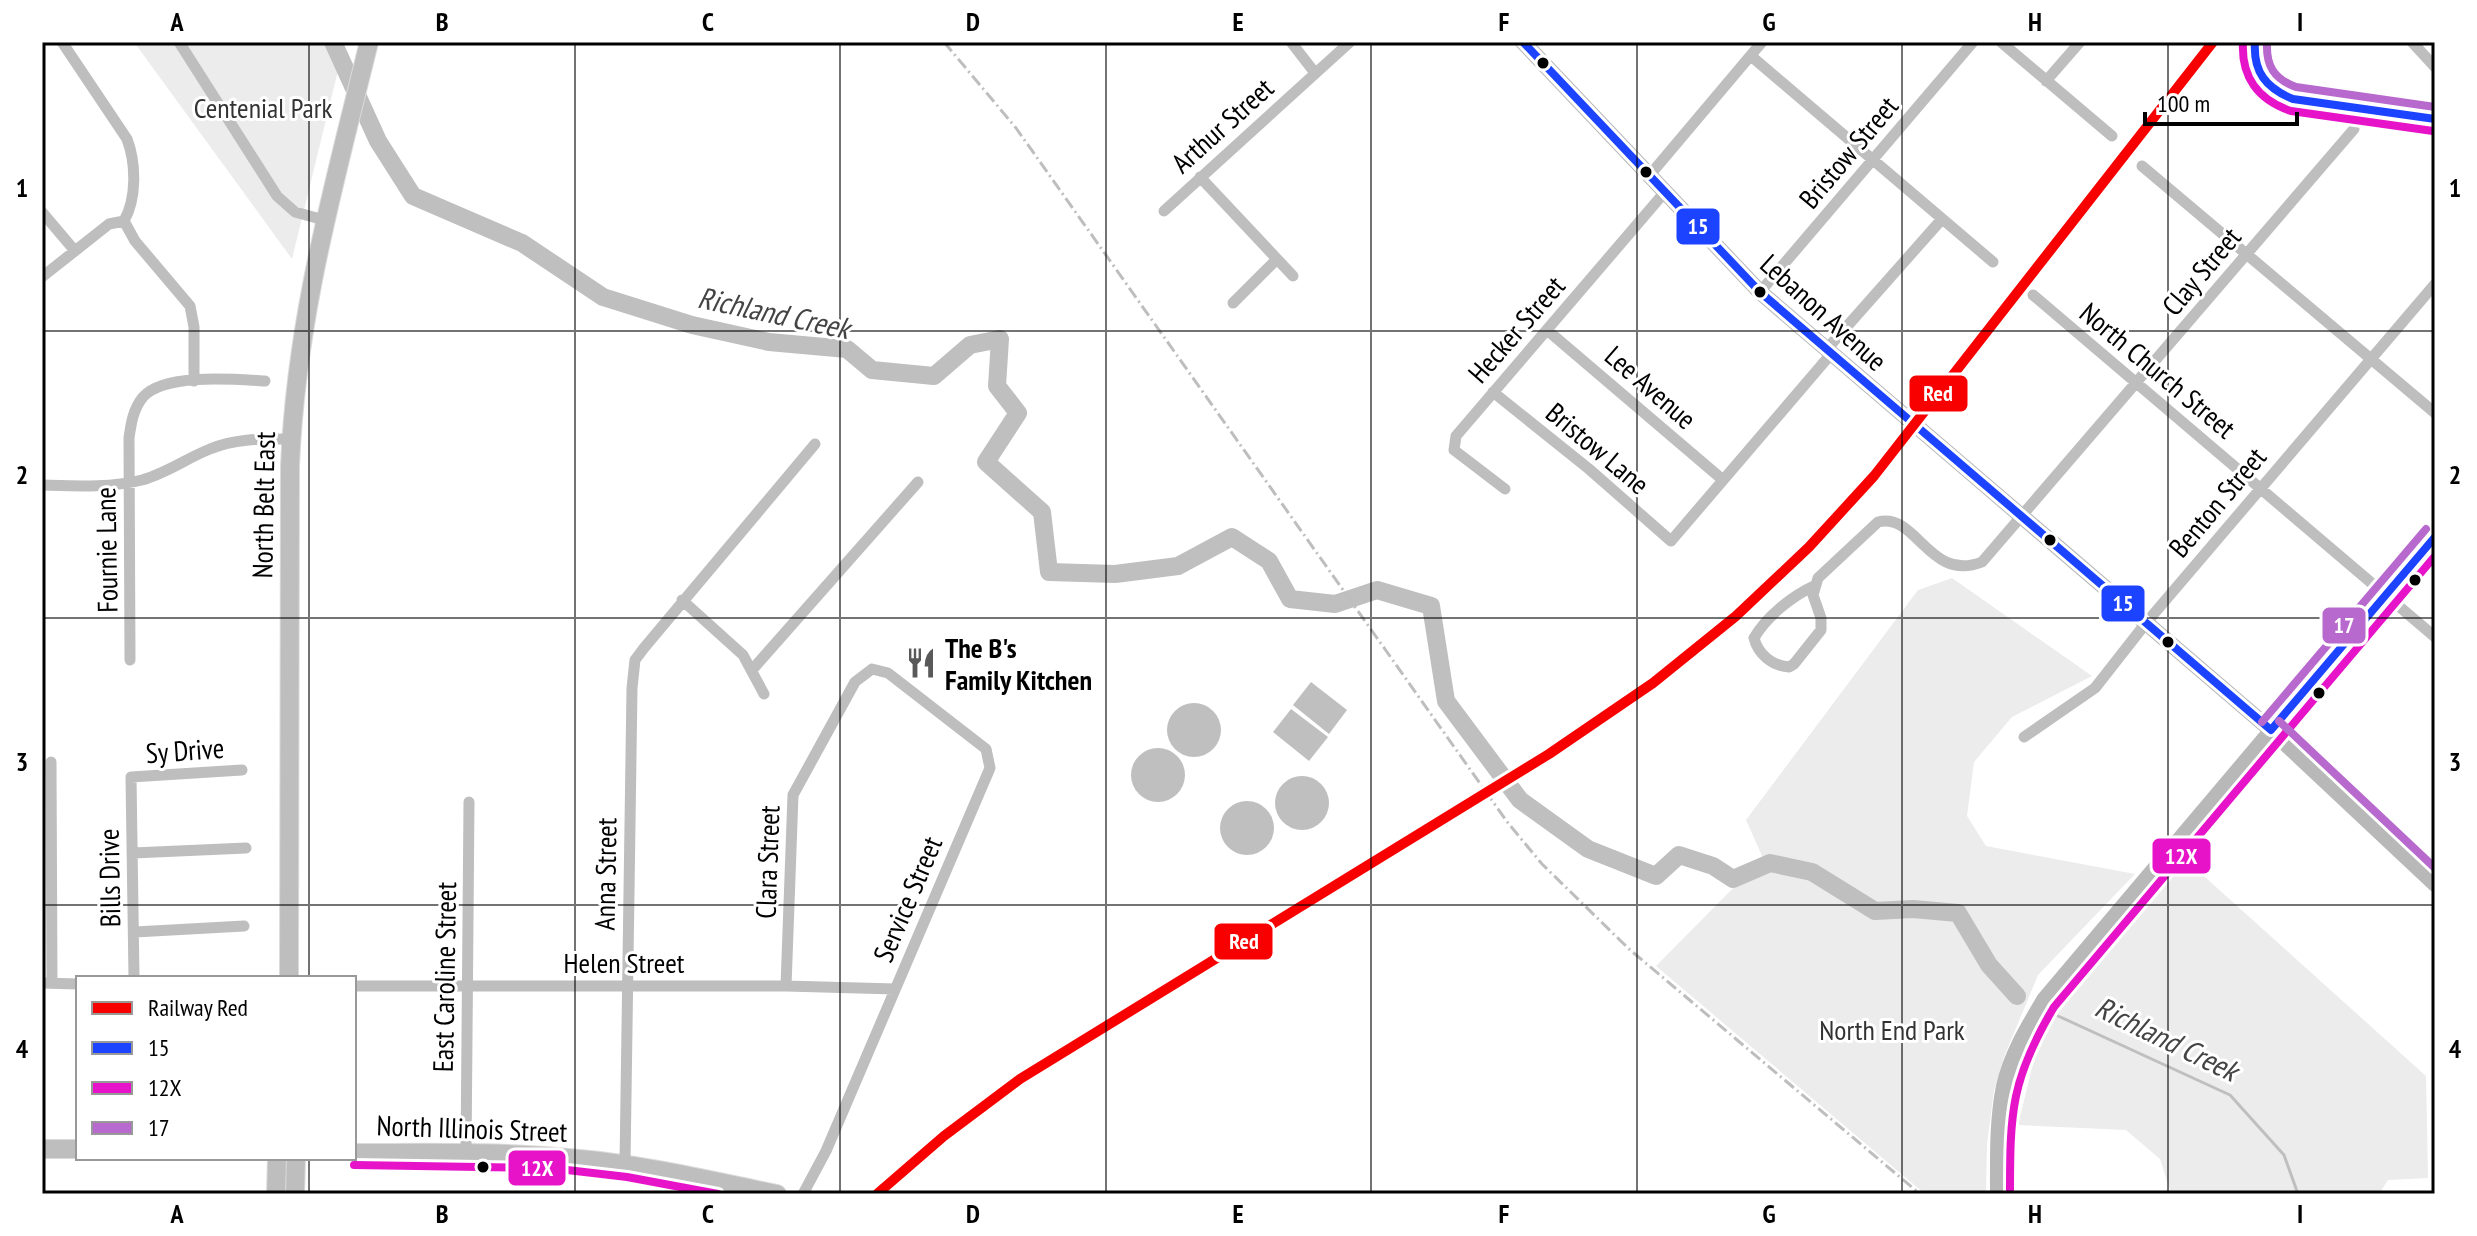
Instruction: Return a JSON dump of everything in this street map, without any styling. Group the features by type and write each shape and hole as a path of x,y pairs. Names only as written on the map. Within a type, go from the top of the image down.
{"main road":[{"name":"Lebanon Avenue","path":"1523,42 1760,292 2271,730 2435,884"},
{"name":"North Belt East","path":"289,976 291,439 307,301 368,46"},
{"path":"1998,1194 1998,1141 2004,1088 2017,1049 2054,985 2435,537"},
{"path":"42,1149 76,1149"},
{"name":"North Illinois Street","path":"356,1153 520,1154 625,1164 777,1194"},
{"path":"276,1194 277,1160"},
{"path":"295,1194 296,1160"}],"street":[{"path":"62,42 127,139 131,150 132,204 124,221"},
{"path":"179,42 277,196 295,212 324,220"},
{"path":"1291,42 1315,73"},
{"name":"Arthur Street","path":"1164,211 1350,42"},
{"name":"Bristow Street","path":"1760,292 1973,42"},
{"path":"2001,42 2112,136"},
{"path":"2046,81 2080,42"},
{"path":"2412,42 2435,67"},
{"path":"1649,176 1754,47 1872,160 1993,262"},
{"name":"Clay Street","path":"1814,586 1798,594 1754,638 1759,649 1773,663 1789,667 1794,664 1821,630 1821,618 1813,595 1818,578 1878,522 1893,521 1946,564 1964,566 1982,562 2354,129"},
{"path":"2142,166 2435,413"},
{"path":"1200,177 1293,276"},
{"name":"Hecker Street","path":"1505,489 1454,450 1456,436 1664,193"},
{"path":"42,212 75,251"},
{"path":"1723,480 1942,219"},
{"path":"42,277 109,224 124,221"},
{"path":"124,221 135,241 190,306 194,327 194,381"},
{"path":"1233,303 1277,259"},
{"name":"Benton Street","path":"2024,737 2095,688 2146,623 2435,284"},
{"name":"North Church Street","path":"2033,295 2435,637"},
{"name":"Lee Avenue","path":"1547,330 1723,480"},
{"name":"Fournie Lane","path":"130,660 129,438 135,410 151,390 172,382 265,381"},
{"name":"Bristow Lane","path":"1493,392 1589,469 1671,541 1723,480"},
{"path":"42,485 129,483 155,476 211,448 228,443 291,439"},
{"name":"Anna Street","path":"625,1164 632,688 635,660 815,444"},
{"path":"752,670 918,482"},
{"path":"682,600 743,655 764,694"},
{"name":"Clara Street","path":"786,986 793,795 855,682 872,669"},
{"name":"Service Street","path":"803,1194 826,1151 990,768 986,749 888,673 872,669"},
{"path":"51,762 47,983 76,984"},
{"name":"Sy Drive","path":"131,777 242,770"},
{"name":"Bills Drive","path":"131,777 134,976"},
{"name":"East Caroline Street","path":"466,1153 469,802"},
{"path":"133,853 246,848"},
{"path":"135,932 244,926"},
{"name":"Helen Street","path":"356,986 895,989"}],"green space":[{"name":"Centenial Park","path":"134,42 345,42 292,259"},
{"name":"North End Park","path":"1952,578 2092,676 2012,717 1974,762 1967,816 1986,846 2135,874 2038,975 2004,1057 1994,1090 1987,1144 1986,1194 1925,1194 1656,966 1763,858 1746,820 1918,590"},
{"path":"2186,860 2426,1076 2428,1178 2388,1180 2379,1194 2171,1194 2160,1159 2126,1130 2018,1125 2043,1023"}],"shaded area":[{"path":"1311,682 1347,710 1329,734 1293,705"},
{"path":"1194,703 1213,711 1221,730 1213,749 1194,757 1175,749 1167,730 1175,711"},
{"path":"1291,709 1328,737 1309,761 1273,732"},
{"path":"1158,748 1177,756 1185,775 1177,794 1158,802 1139,794 1131,775 1139,756"},
{"path":"1302,776 1321,784 1329,803 1321,822 1302,830 1283,822 1275,803 1283,784"},
{"path":"1247,801 1266,809 1274,828 1266,847 1247,855 1228,847 1220,828 1228,809"}],"waterway":[{"name":"Richland Creek","path":"333,42 378,141 413,196 522,243 603,297 692,325 769,342 847,349 872,370 934,376 970,345 1000,339 997,386 1018,413 986,462 1042,512 1049,572 1115,574 1178,566 1232,537 1269,561 1290,599 1335,604 1377,590 1431,606 1446,701 1520,800 1588,849 1656,876 1679,855 1713,866 1733,879 1770,863 1812,872 1875,911 1913,909 1958,913 1989,965 2017,996"},
{"name":"Richland Creek","path":"2058,1016 2230,1095 2284,1155 2298,1194"}],"railway":[{"path":"944,42 1016,128 1508,823 1542,864 1629,949 1920,1194"}],"rail line":[{"name":"Red","path":"877,1194 944,1136 1020,1079 1549,754 1653,683 1736,616 1809,547 1874,476 2213,42"}],"transit line":[{"name":"15","path":"1523,42 1760,292 2271,730"},
{"name":"12X","path":"2243,42 2245,66 2254,86 2279,106 2291,111 2433,131"},
{"name":"15","path":"2255,42 2256,62 2263,78 2275,90 2293,99 2435,119"},
{"name":"17","path":"2267,43 2273,71 2296,87 2435,107"},
{"name":"17","path":"2262,722 2426,529"},
{"name":"15","path":"2271,730 2435,537"},
{"name":"12X","path":"2010,1194 2016,1097 2029,1055 2054,1007 2435,556"},
{"name":"17","path":"2279,721 2435,868"},
{"name":"12X","path":"354,1165 550,1168 627,1177 718,1194"}],"place":[{"name":"The B's Family Kitchen","path":"921,663"}]}
